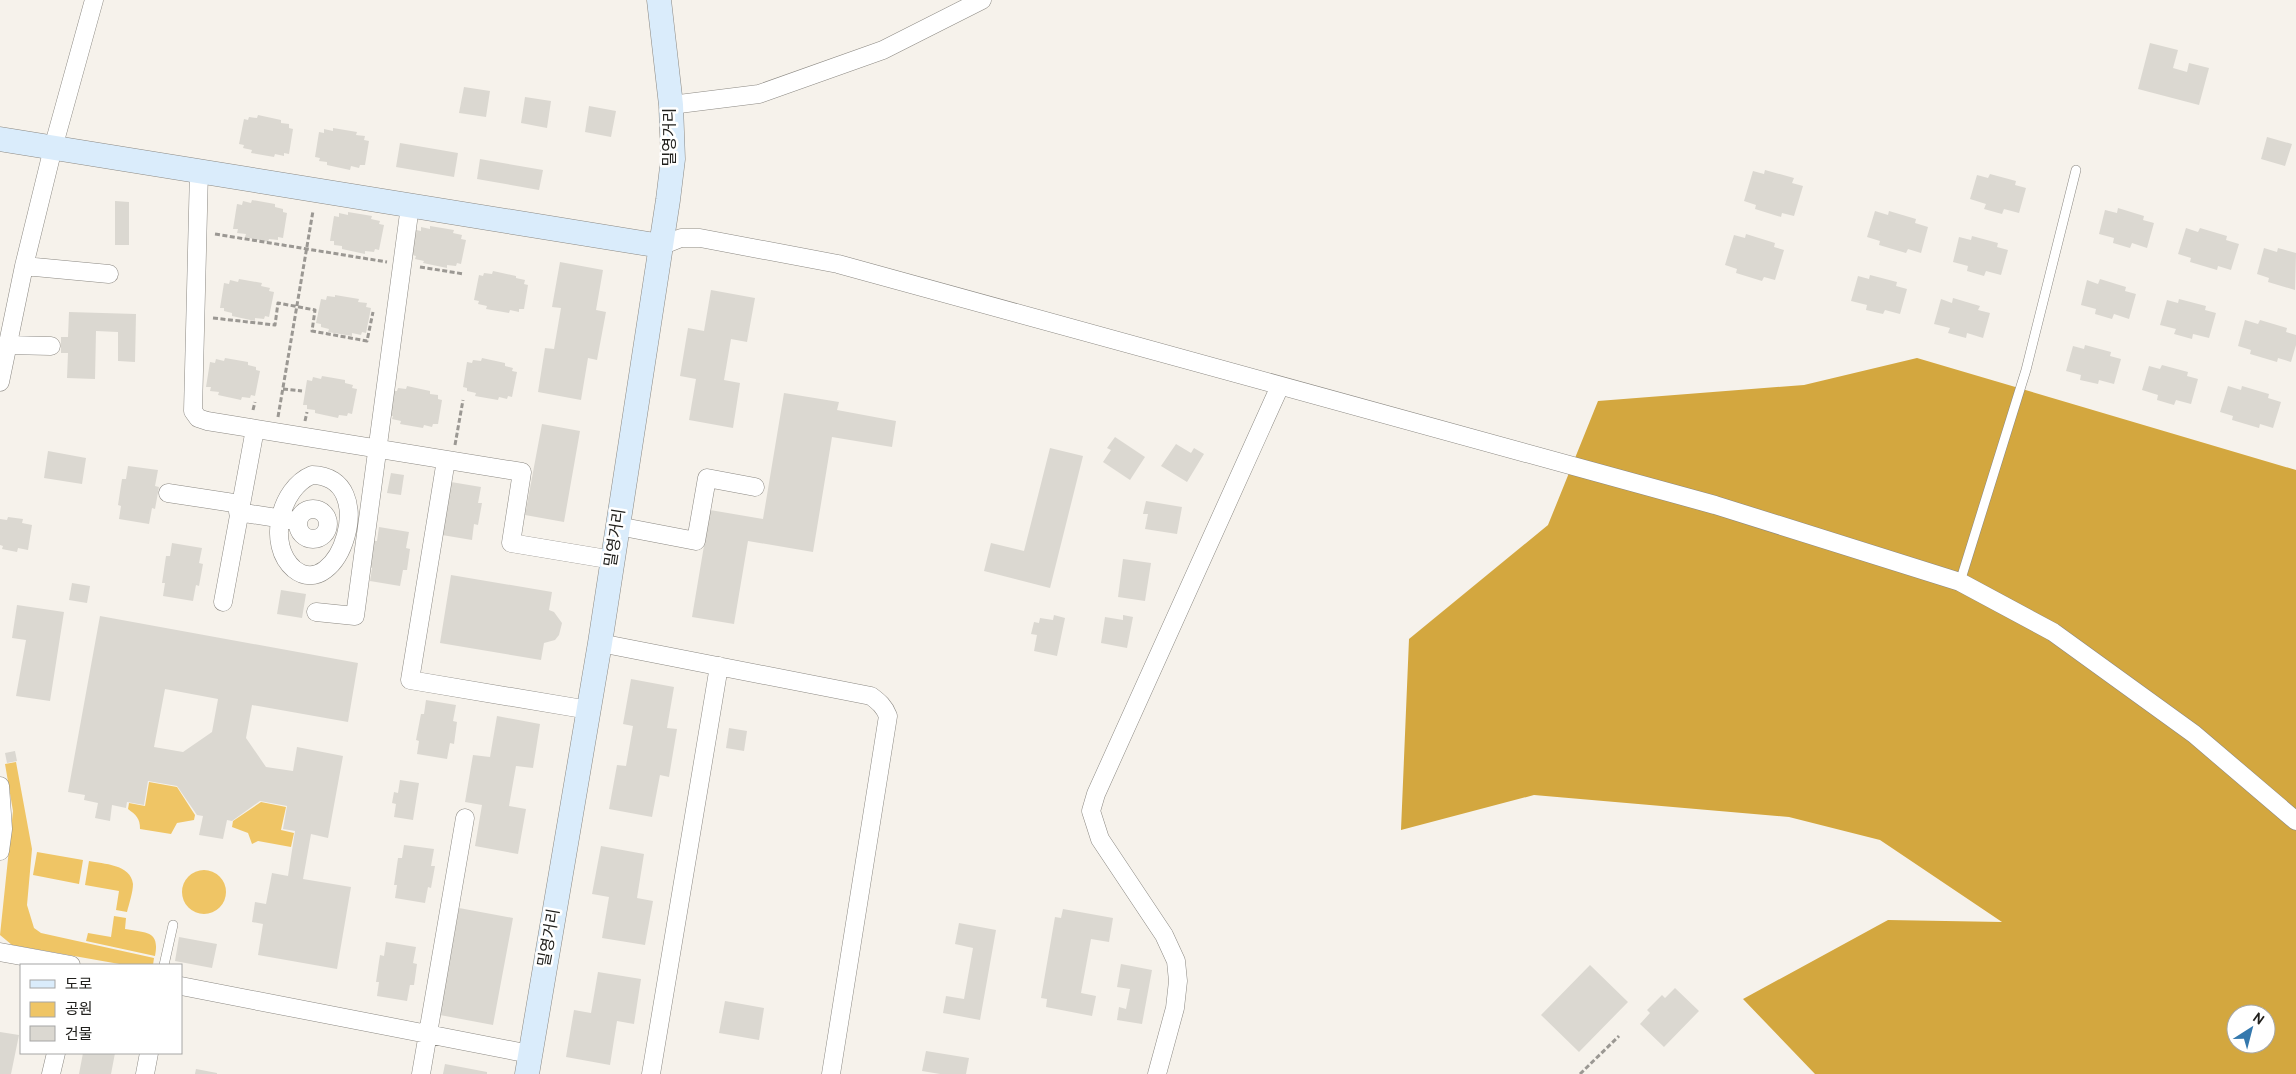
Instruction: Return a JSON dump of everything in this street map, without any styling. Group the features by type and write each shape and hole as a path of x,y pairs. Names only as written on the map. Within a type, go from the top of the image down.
{"main road":[{"name":"밀영거리","path":"528,1064 600,643 673,159 672,105 659,0"},
{"path":"0,139 661,246"}],"street":[{"path":"0,382 24,266 53,148 94,0"},
{"path":"672,105 759,94 883,50 982,0"},
{"path":"199,172 193,411 198,418 522,472 511,543 613,560"},
{"path":"316,612 355,616 410,206"},
{"path":"661,246 681,238 700,238 838,264 1715,505 1960,582 2053,632 2194,734 2296,820"},
{"path":"24,266 109,274"},
{"path":"8,345 51,346"},
{"path":"1157,1074 1175,1008 1178,981 1176,961 1164,935 1100,839 1091,810 1096,794 1280,386"},
{"path":"223,602 255,429"},
{"path":"449,460 410,680 589,710"},
{"path":"312,475 330,478 337,484 342,492 348,514 348,529 344,545 324,571 306,574 297,572 285,558 279,535 280,518 284,504 297,485 312,475"},
{"path":"618,526 696,541 707,478 755,487"},
{"path":"168,493 298,521 302,534 314,539 320,537 328,526 367,531"},
{"path":"600,643 871,696 880,702 888,716 831,1074"},
{"path":"652,1074 719,666"},
{"path":"0,786 3,829 0,852"},
{"path":"421,1074 465,818"},
{"path":"0,952 66,964"},
{"path":"182,986 428,1034 528,1064"},
{"path":"51,1074 56,1054"},
{"path":"145,1074 149,1054"}],"lane":[{"path":"1960,582 2026,370 2076,170"},
{"path":"164,964 173,925"}],"path":[{"path":"276,432 317,191"},
{"path":"197,232 464,274"},
{"path":"195,316 275,325 278,303 315,310 312,331 367,341 373,312"},
{"path":"283,389 302,391"},
{"path":"449,460 463,400"},
{"path":"1580,1074 1619,1036"}],"green space":[{"path":"16,762 32,849 27,905 34,928 41,933 154,958 153,964 119,964 12,945 0,935 13,811 5,764"},
{"path":"149,782 177,787 195,815 194,820 177,823 171,834 140,829 137,817 128,809 129,803 145,806"},
{"path":"261,802 286,807 281,830 294,833 291,847 258,841 252,844 248,833 232,827 233,821"},
{"path":"37,852 83,860 79,884 33,875"},
{"path":"89,861 115,866 127,872 131,877 133,887 127,912 116,910 119,891 85,885"},
{"path":"208,870 220,876 225,883 225,901 220,908 213,913 200,914 192,911 185,904 182,888 185,880 192,873"},
{"path":"114,916 126,918 125,929 150,934 155,941 155,956 86,941 88,933 111,937"}],"shaded area":[{"path":"1917,358 2296,470 2296,1074 1815,1074 1743,999 1888,920 2002,922 1880,840 1789,817 1534,795 1401,830 1409,639 1548,525 1598,401 1804,385"}],"building":[{"path":"2150,43 2178,50 2173,68 2187,72 2189,63 2209,68 2199,105 2138,89"},
{"path":"464,87 490,91 486,117 459,113"},
{"path":"525,97 551,101 547,128 521,123"},
{"path":"589,106 616,111 611,137 585,132"},
{"path":"258,115 281,120 281,123 289,124 289,128 293,129 289,154 284,153 284,156 275,154 274,157 251,153 252,150 243,148 244,145 239,144 244,119 248,120 249,117 257,118"},
{"path":"333,128 357,132 356,135 365,136 364,140 369,141 365,165 360,165 359,168 351,166 350,170 327,165 327,162 319,161 320,158 315,157 319,132 324,133 324,129 333,131"},
{"path":"2267,137 2292,144 2285,166 2261,159"},
{"path":"400,143 458,153 454,177 396,167"},
{"path":"480,159 543,170 539,190 477,179"},
{"path":"1765,170 1794,178 1792,183 1803,186 1794,216 1782,213 1781,217 1755,209 1756,205 1744,201 1753,171 1764,174"},
{"path":"1990,174 2016,181 2015,185 2026,188 2019,213 2004,209 2002,214 1984,209 1986,204 1970,199 1977,175 1988,178"},
{"path":"252,200 275,204 275,207 283,209 283,212 287,213 283,238 278,237 278,240 269,239 268,242 245,237 246,234 237,233 238,229 233,229 237,204 242,205 243,201 251,203"},
{"path":"115,201 129,202 129,245 115,245"},
{"path":"2118,208 2144,216 2143,220 2154,223 2147,248 2132,243 2130,248 2113,243 2114,238 2099,234 2105,210 2117,213"},
{"path":"1875,211 1888,215 1889,211 1916,219 1915,223 1928,227 1921,253 1908,249 1906,253 1879,245 1880,241 1867,237"},
{"path":"348,212 372,216 371,219 380,221 379,224 384,225 379,250 375,249 374,252 365,251 365,254 342,249 342,246 334,245 334,241 330,241 334,216 339,217 339,213 348,215"},
{"path":"430,226 454,230 453,233 462,235 461,239 466,240 461,264 457,263 456,266 447,265 447,268 423,263 424,261 415,259 416,256 412,255 416,230 421,231 421,227 430,229"},
{"path":"2186,228 2198,232 2200,228 2227,236 2226,240 2239,244 2231,270 2218,266 2217,270 2190,262 2191,258 2178,254"},
{"path":"1746,234 1775,243 1774,247 1784,250 1775,280 1764,277 1762,281 1736,273 1737,269 1725,265 1734,235 1745,238"},
{"path":"1972,236 1998,243 1997,247 2008,250 2001,275 1986,271 1984,276 1967,271 1968,266 1953,262 1959,237 1971,240"},
{"path":"2264,248 2277,252 2278,248 2296,253 2295,290 2268,282 2269,278 2257,274"},
{"path":"560,262 603,270 596,310 606,312 597,360 588,358 581,400 538,392 545,348 554,349 561,308 552,307"},
{"path":"493,271 525,280 524,284 528,285 524,309 519,309 519,312 510,310 509,313 486,309 487,306 478,304 479,301 474,300 479,275 483,276 484,273 492,274"},
{"path":"1870,275 1897,282 1896,286 1907,289 1900,314 1885,310 1883,314 1866,310 1867,305 1851,301 1858,276 1869,279"},
{"path":"239,279 262,283 261,286 270,288 269,291 274,292 269,317 265,316 264,319 255,318 255,321 232,316 232,313 224,311 224,308 220,308 224,283 229,284 230,280 238,282"},
{"path":"2100,279 2126,287 2125,291 2136,294 2129,319 2114,314 2112,319 2095,314 2096,309 2081,305 2087,280 2098,284"},
{"path":"711,290 755,298 747,342 731,339 724,380 740,383 733,428 689,420 696,379 680,376 688,328 704,331"},
{"path":"335,295 359,299 358,302 367,303 366,307 371,308 366,333 362,332 361,335 352,333 352,336 328,332 329,329 321,327 321,324 316,323 321,299 326,300 327,296 335,297"},
{"path":"1953,298 1980,306 1978,310 1990,313 1983,338 1967,333 1966,338 1948,333 1950,328 1934,324 1941,299 1952,303"},
{"path":"2179,299 2206,306 2205,310 2216,313 2209,338 2193,334 2192,339 2174,334 2176,329 2160,325 2167,300 2178,303"},
{"path":"69,312 136,314 135,362 118,361 118,332 96,331 95,379 67,378 68,353 61,353 61,337 68,337"},
{"path":"2245,320 2258,324 2260,320 2287,328 2286,332 2296,335 2296,345 2291,362 2278,358 2277,362 2250,354 2251,350 2238,346"},
{"path":"2085,345 2111,352 2110,356 2121,359 2114,384 2099,380 2098,384 2080,380 2081,375 2066,371 2073,346 2084,349"},
{"path":"225,358 248,362 248,365 256,367 256,370 260,371 255,396 251,395 250,398 242,397 241,400 218,395 219,392 210,391 211,387 206,387 210,362 215,363 216,359 224,361"},
{"path":"482,358 505,363 505,366 513,368 512,371 517,372 512,397 508,396 507,399 499,397 498,400 475,396 476,393 467,391 467,388 463,387 467,362 472,363 473,360 481,361"},
{"path":"2162,365 2188,372 2187,376 2198,379 2191,404 2176,400 2174,405 2157,400 2158,395 2142,390 2149,366 2160,369"},
{"path":"322,376 345,380 345,383 353,385 352,388 357,389 352,414 348,413 347,416 339,415 338,418 315,413 315,410 307,409 307,405 303,405 307,380 312,381 313,377 321,379"},
{"path":"407,386 430,391 430,394 438,395 438,399 442,400 438,424 433,424 432,427 424,425 423,428 400,424 401,421 392,419 393,416 388,415 393,391 397,391 398,388 406,389"},
{"path":"2228,386 2241,390 2242,386 2269,394 2268,398 2281,402 2273,428 2260,424 2259,428 2232,420 2233,416 2220,412"},
{"path":"784,393 839,402 837,410 896,421 892,447 832,437 813,552 748,541 734,624 692,617 710,510 763,519"},
{"path":"542,424 580,431 564,522 525,515"},
{"path":"1115,437 1145,457 1130,480 1103,462 1111,450 1107,448"},
{"path":"1176,444 1191,453 1194,448 1204,454 1187,482 1161,466"},
{"path":"1050,448 1083,456 1050,588 984,571 991,543 1024,551"},
{"path":"48,451 86,458 82,484 44,478"},
{"path":"128,466 158,470 155,486 159,487 155,509 152,508 149,524 119,519 121,506 118,505 122,479 126,479"},
{"path":"391,473 404,475 401,495 387,493"},
{"path":"451,482 481,487 478,503 482,503 478,525 474,524 472,540 442,535"},
{"path":"1146,501 1182,507 1177,534 1145,529 1148,514 1143,514"},
{"path":"8,517 23,519 22,523 32,525 28,550 18,548 17,552 2,549 3,546 0,545 0,519 7,520"},
{"path":"379,527 409,532 406,548 410,549 407,570 403,570 400,586 370,581 372,568 369,567"},
{"path":"172,543 202,548 199,563 203,564 199,586 196,585 193,601 163,596 165,583 162,583 166,556 170,556"},
{"path":"1123,559 1151,563 1145,601 1118,597"},
{"path":"451,575 552,592 549,610 554,612 562,623 559,635 555,640 544,643 541,660 440,643"},
{"path":"72,583 90,586 87,603 69,600"},
{"path":"281,590 306,594 302,618 277,614"},
{"path":"17,605 64,612 50,701 16,696 26,640 12,638"},
{"path":"1054,615 1065,618 1057,656 1034,651 1037,635 1031,634 1034,622 1039,623 1040,618 1053,620"},
{"path":"1123,615 1133,617 1127,648 1101,643 1105,617 1123,620"},
{"path":"100,616 358,663 348,722 252,705 246,738 266,767 293,771 297,747 343,756 328,838 311,834 303,879 351,887 337,969 258,955 263,924 252,922 255,902 266,904 272,873 288,876 295,831 283,829 287,806 260,801 232,821 227,820 223,839 199,835 203,816 197,815 177,786 148,781 144,805 127,802 126,808 112,805 110,821 95,818 98,803 84,800 85,795 68,792","holes":["165,689 218,699 212,732 183,752 154,747"]},
{"path":"631,679 674,687 667,728 677,729 669,777 660,775 652,817 609,809 617,765 626,766 633,726 623,724"},
{"path":"426,700 456,705 453,721 457,722 454,744 450,743 447,759 417,754 419,741 416,740"},
{"path":"497,716 540,724 533,768 516,766 509,806 526,809 518,854 475,846 482,805 465,802 473,755 490,757"},
{"path":"729,728 747,731 744,751 726,748"},
{"path":"15,751 17,761 7,763 5,753"},
{"path":"400,780 419,783 413,820 394,817 396,804 392,803 394,792 398,793"},
{"path":"404,845 434,849 431,866 435,866 431,888 428,887 425,903 395,898 397,885 394,885 398,858 402,858"},
{"path":"601,846 644,854 637,898 653,901 645,945 602,938 609,897 592,894"},
{"path":"459,908 513,918 493,1025 440,1015"},
{"path":"1063,909 1113,918 1109,942 1091,939 1081,993 1096,996 1092,1016 1046,1007 1047,999 1041,998 1055,917 1061,918"},
{"path":"959,923 996,930 980,1020 943,1013 946,996 964,999 973,948 955,944"},
{"path":"179,937 217,944 212,968 175,961"},
{"path":"386,942 416,947 413,963 417,964 414,985 410,985 407,1001 377,996 379,982 376,982 380,955 384,956"},
{"path":"1121,964 1152,970 1142,1024 1117,1020 1119,1007 1126,1009 1130,989 1117,987"},
{"path":"1590,965 1628,1002 1579,1052 1541,1015"},
{"path":"598,972 641,979 634,1024 617,1021 610,1065 566,1057 574,1010 591,1013"},
{"path":"1675,988 1699,1011 1664,1047 1640,1024 1650,1013 1647,1010 1662,995 1665,998"},
{"path":"725,1001 764,1008 759,1040 719,1033"},
{"path":"0,1032 19,1035 11,1074 0,1074"},
{"path":"926,1051 969,1058 966,1074 940,1074 922,1071"},
{"path":"83,1054 115,1054 111,1074 79,1074"},
{"path":"445,1064 487,1072 487,1074 443,1074"},
{"path":"196,1069 217,1073 217,1074 195,1074"}]}
